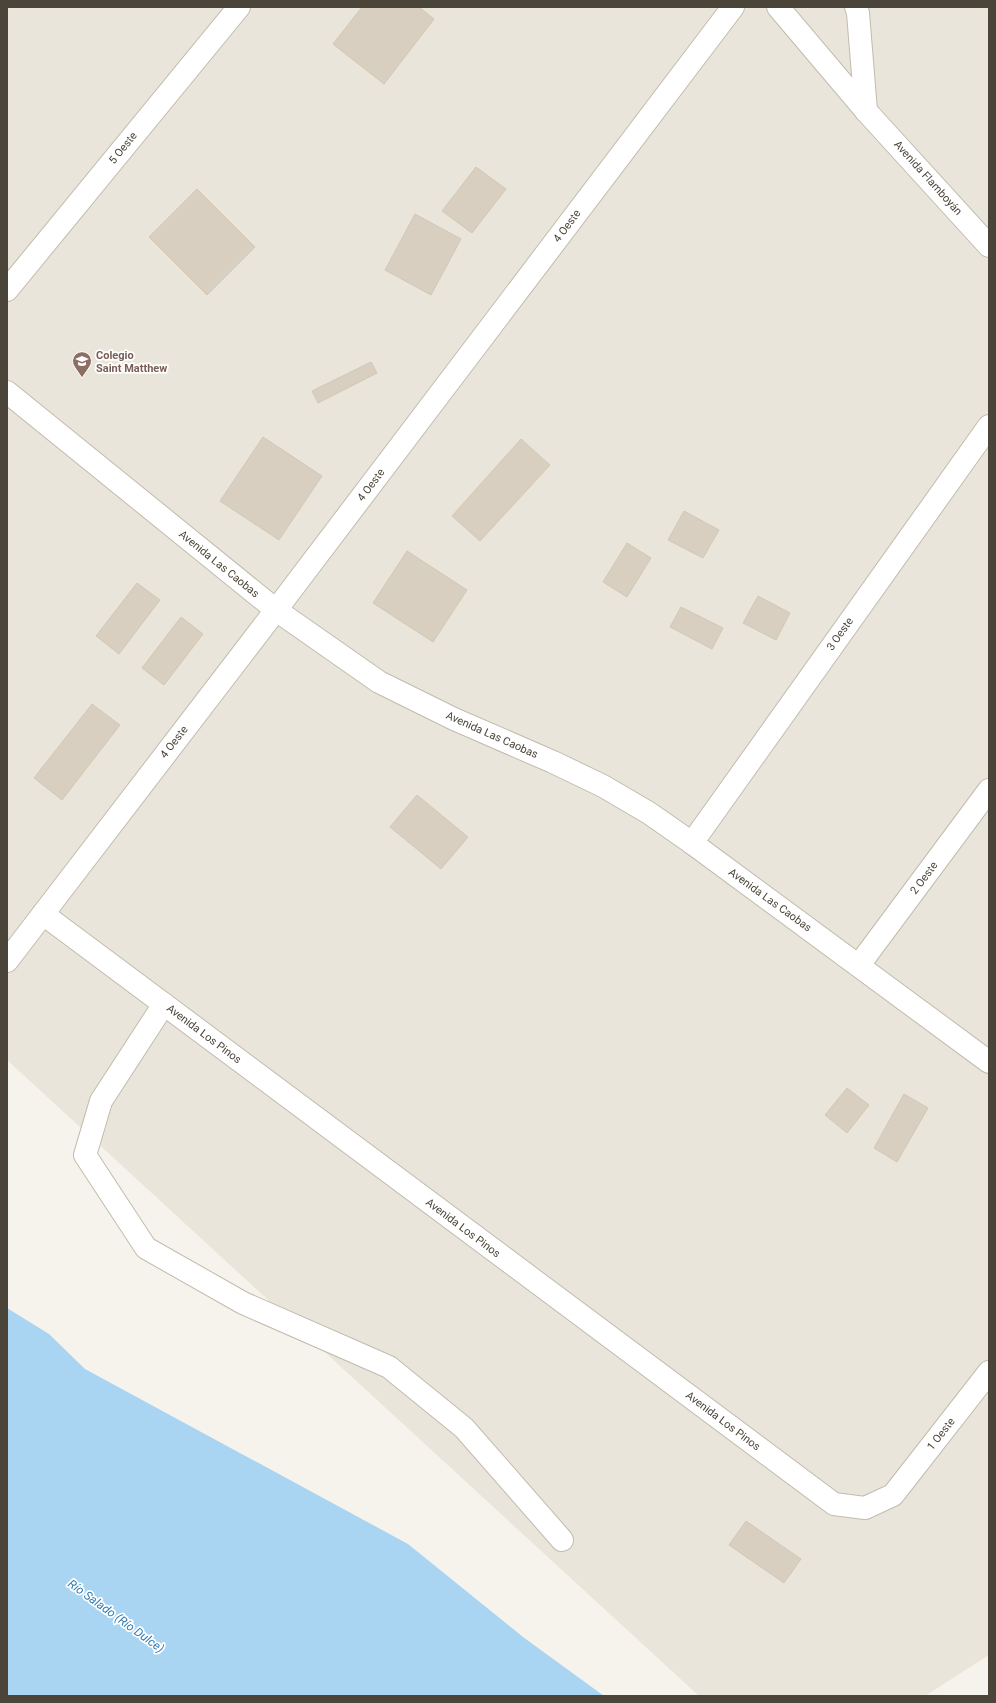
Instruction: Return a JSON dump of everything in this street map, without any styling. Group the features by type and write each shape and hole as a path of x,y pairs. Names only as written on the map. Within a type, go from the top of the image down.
{"street":[{"name":"5 Oeste","path":"7,290 239,7"},
{"name":"4 Oeste","path":"7,961 276,610 733,7"},
{"name":"Avenida Flamboyán","path":"778,7 866,111 989,246"},
{"path":"856,7 858,13 866,111"},
{"name":"Avenida Las Caobas","path":"7,392 276,610 379,682 454,719 553,762 603,786 649,813 859,965 989,1062"},
{"name":"3 Oeste","path":"692,843 989,426"},
{"name":"2 Oeste","path":"859,965 989,790"},
{"name":"Avenida Los Pinos","path":"43,914 834,1504 865,1508 893,1495"},
{"path":"164,1004 101,1101 85,1154 146,1248 243,1303 389,1367 464,1428 562,1540"},
{"name":"1 Oeste","path":"893,1495 989,1372"}],"shaded area":[{"path":"7,7 989,7 989,1655 925,1696 699,1696 7,1060"}],"water":[{"name":"Río Salado (Río Dulce)","path":"7,1308 49,1334 85,1369 408,1544 523,1637 604,1696 7,1696"}],"building":[{"path":"362,7 419,7 434,19 384,84 333,44"},
{"path":"476,167 506,189 472,233 442,211"},
{"path":"197,189 255,247 207,295 149,237"},
{"path":"415,214 461,239 431,295 385,270"},
{"path":"371,362 377,373 318,403 312,391"},
{"path":"263,437 322,476 279,540 220,501"},
{"path":"521,439 550,465 480,541 452,516"},
{"path":"684,511 719,530 703,558 668,540"},
{"path":"627,543 651,558 627,597 603,582"},
{"path":"407,551 467,590 433,642 373,603"},
{"path":"137,583 160,600 119,654 96,636"},
{"path":"758,596 790,613 776,640 743,623"},
{"path":"681,607 723,628 712,649 670,627"},
{"path":"181,617 203,634 164,685 142,668"},
{"path":"92,704 120,725 62,800 34,778"},
{"path":"417,795 468,837 441,869 390,827"},
{"path":"847,1088 869,1105 847,1133 825,1115"},
{"path":"904,1094 928,1108 897,1162 874,1148"},
{"path":"746,1521 801,1559 784,1583 729,1545"}],"place":[{"name":"Colegio Saint Matthew","path":"82,378"}]}
